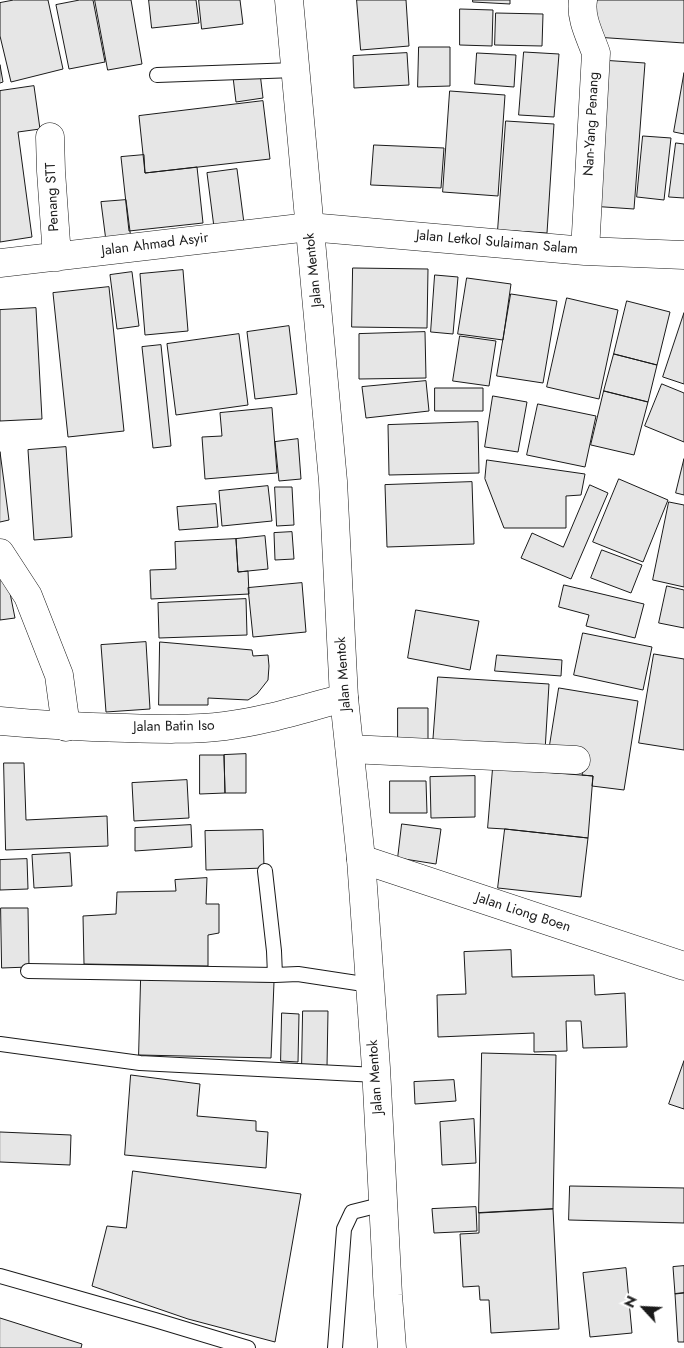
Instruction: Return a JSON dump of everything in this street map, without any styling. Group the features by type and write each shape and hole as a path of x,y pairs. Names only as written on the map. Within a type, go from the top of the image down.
{"main road":[{"name":"Jalan Mentok","path":"289,0 333,481 344,698 361,859 377,1076 392,1348"},
{"name":"Nan-Yang Penang","path":"583,0 582,12 596,53 586,251"},
{"name":"Penang STT","path":"50,137 57,257"},
{"name":"Jalan Letkol Sulaiman Salam","path":"309,227 586,251 684,256"},
{"name":"Jalan Ahmad Asyir","path":"0,263 309,227"},
{"path":"0,553 28,596 59,675 66,727"},
{"name":"Jalan Batin Iso","path":"0,721 66,727 177,730 226,726 284,714 344,698"},
{"path":"350,749 576,760"},
{"name":"Jalan Liong Boen","path":"361,859 684,966"}],"lane":[{"path":"157,75 295,70"},
{"path":"265,871 274,951 274,975"},
{"path":"28,971 298,974 370,985"},
{"path":"0,1044 140,1064 377,1076"},
{"path":"335,1348 344,1229 352,1212 383,1205"},
{"path":"0,1276 248,1348"}],"building":[{"path":"14,0 48,0 63,69 11,82 0,36 0,3"},
{"path":"80,0 93,0 105,62 69,69 56,5"},
{"path":"95,0 131,0 142,64 108,70"},
{"path":"149,0 196,0 199,23 152,28"},
{"path":"199,0 240,0 243,24 202,29"},
{"path":"357,0 406,0 409,46 361,50"},
{"path":"473,0 510,0 510,4 473,2"},
{"path":"597,0 684,0 684,43 595,37"},
{"path":"460,9 493,10 492,46 460,45"},
{"path":"496,13 543,14 542,46 495,45"},
{"path":"419,47 450,47 450,86 418,87"},
{"path":"524,52 559,54 554,117 519,115"},
{"path":"407,53 409,85 354,88 353,56"},
{"path":"477,53 516,55 514,87 475,84"},
{"path":"601,60 645,63 634,209 590,206"},
{"path":"0,65 3,82 0,83"},
{"path":"260,73 263,98 236,102 233,77"},
{"path":"684,73 684,134 674,132"},
{"path":"34,86 40,129 18,132 32,237 0,242 0,91"},
{"path":"450,91 505,95 498,196 443,192"},
{"path":"263,101 270,159 145,173 139,116"},
{"path":"506,121 554,124 547,233 498,230"},
{"path":"643,136 671,138 664,200 637,197"},
{"path":"676,143 684,144 684,198 669,197"},
{"path":"374,145 444,148 441,188 371,185"},
{"path":"144,155 145,173 197,167 203,223 129,231 121,157"},
{"path":"237,169 245,231 215,235 207,173"},
{"path":"126,200 131,239 106,241 101,202"},
{"path":"353,268 428,269 427,328 352,327"},
{"path":"183,270 188,331 145,335 140,274"},
{"path":"132,272 139,326 117,329 110,275"},
{"path":"435,275 458,277 453,334 431,332"},
{"path":"467,278 511,284 503,340 458,334"},
{"path":"109,287 124,431 68,437 53,293"},
{"path":"511,294 557,301 543,383 497,376"},
{"path":"567,298 618,310 599,399 547,387"},
{"path":"627,301 670,312 657,365 614,354"},
{"path":"36,308 42,419 0,421 0,310"},
{"path":"684,313 684,384 663,377"},
{"path":"289,326 297,394 255,399 247,332"},
{"path":"425,332 426,378 359,379 359,334"},
{"path":"239,334 248,405 176,415 167,344"},
{"path":"460,336 496,341 489,386 453,381"},
{"path":"161,345 171,446 153,448 142,347"},
{"path":"614,354 657,365 648,402 604,391"},
{"path":"426,381 429,411 366,418 362,387"},
{"path":"662,384 684,393 684,442 645,426"},
{"path":"435,388 483,388 483,411 435,411"},
{"path":"604,391 648,402 634,455 591,445"},
{"path":"493,396 527,402 518,452 485,447"},
{"path":"538,404 596,416 585,467 527,455"},
{"path":"272,408 277,473 205,479 202,437 222,436 220,413"},
{"path":"478,422 479,473 389,475 388,425"},
{"path":"298,439 301,479 279,481 275,442"},
{"path":"66,447 72,537 34,540 28,450"},
{"path":"0,452 9,520 0,522"},
{"path":"684,459 684,495 676,493"},
{"path":"487,460 585,474 581,495 566,496 566,528 504,528 485,479"},
{"path":"619,479 668,500 643,562 593,542"},
{"path":"472,482 474,544 387,547 385,485"},
{"path":"590,485 608,493 571,579 521,558 532,533 563,547"},
{"path":"268,486 272,521 222,526 219,491"},
{"path":"275,487 292,487 294,525 277,526"},
{"path":"669,502 684,505 684,587 653,580"},
{"path":"216,504 218,527 179,530 177,507"},
{"path":"292,532 294,559 275,560 274,533"},
{"path":"265,536 268,569 238,572 236,539"},
{"path":"236,539 238,572 248,571 249,594 151,599 150,570 176,569 175,542"},
{"path":"602,550 642,565 631,593 591,578"},
{"path":"7,578 15,618 0,620 0,579"},
{"path":"302,583 306,632 253,637 248,588"},
{"path":"564,585 644,604 635,638 586,626 589,615 559,607"},
{"path":"667,586 684,590 684,628 659,623"},
{"path":"246,599 247,635 159,638 158,603"},
{"path":"416,610 479,621 470,670 408,658"},
{"path":"583,633 652,647 643,690 574,675"},
{"path":"146,642 150,709 106,712 101,645"},
{"path":"160,642 252,650 253,656 268,655 268,680 257,694 248,700 208,698 208,705 159,705"},
{"path":"654,654 684,659 684,750 639,743"},
{"path":"497,655 562,660 561,676 495,671"},
{"path":"438,677 549,684 545,751 433,744"},
{"path":"559,688 638,701 624,790 592,786 593,776 582,775 586,756 549,751"},
{"path":"398,708 428,708 428,742 398,742"},
{"path":"246,754 246,793 225,793 224,755"},
{"path":"200,755 224,755 225,793 200,794"},
{"path":"4,763 24,763 26,820 107,816 108,846 6,850"},
{"path":"493,768 593,776 588,838 488,828"},
{"path":"475,776 475,817 431,818 430,777"},
{"path":"187,780 189,818 134,821 132,783"},
{"path":"390,781 426,781 427,813 390,813"},
{"path":"402,824 441,829 436,864 398,858"},
{"path":"191,825 192,847 135,851 135,828"},
{"path":"505,829 588,838 581,897 498,888"},
{"path":"263,830 264,868 206,870 205,831"},
{"path":"70,853 72,886 34,888 32,855"},
{"path":"27,859 28,889 0,890 0,860"},
{"path":"207,878 206,904 219,904 219,933 208,935 208,966 84,964 83,916 116,914 117,892 176,891 175,880"},
{"path":"1,908 28,908 29,967 2,968"},
{"path":"511,950 512,977 594,975 595,995 625,993 627,1047 583,1048 581,1021 566,1021 567,1051 534,1052 534,1033 438,1037 437,995 466,994 464,952"},
{"path":"141,979 274,982 271,1058 139,1055"},
{"path":"303,1011 328,1011 327,1067 302,1066"},
{"path":"282,1013 299,1014 298,1062 281,1061"},
{"path":"482,1053 556,1055 553,1209 479,1213"},
{"path":"684,1061 684,1109 669,1104"},
{"path":"131,1075 200,1084 197,1116 256,1121 256,1131 268,1132 266,1168 125,1155"},
{"path":"454,1080 456,1101 415,1104 414,1082"},
{"path":"474,1119 476,1163 442,1165 440,1122"},
{"path":"0,1132 71,1135 70,1165 0,1162"},
{"path":"133,1171 301,1194 275,1342 188,1319 92,1286 107,1226 126,1228"},
{"path":"570,1186 684,1188 684,1223 569,1220"},
{"path":"476,1207 477,1231 434,1233 432,1209"},
{"path":"553,1209 559,1329 491,1333 489,1300 480,1300 479,1286 463,1287 460,1234 479,1233 479,1213"},
{"path":"684,1266 684,1293 675,1294 673,1267"},
{"path":"626,1268 632,1333 590,1337 583,1273"},
{"path":"684,1293 684,1342 678,1342 675,1294"},
{"path":"0,1318 82,1344 81,1348 0,1348"}]}
